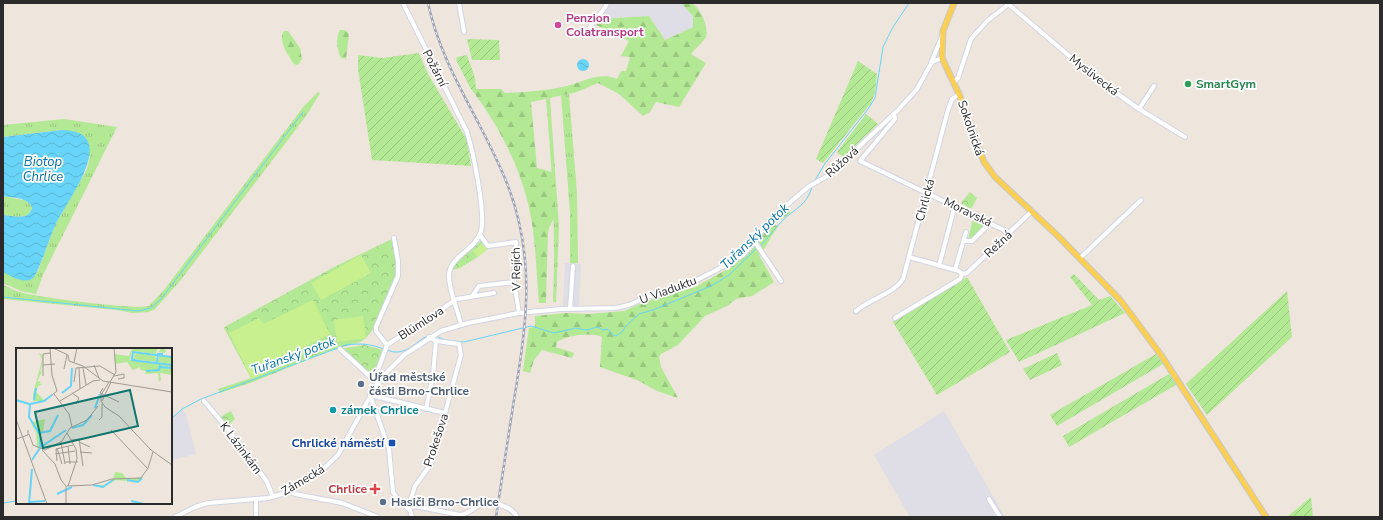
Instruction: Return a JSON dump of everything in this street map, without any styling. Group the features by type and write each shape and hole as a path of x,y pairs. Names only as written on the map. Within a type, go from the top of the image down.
{"main road":[{"name":"Sokolnická","path":"954,3 943,34 942,58 959,94 984,162 995,177 1069,247 1121,301 1162,355 1266,517"}],"street":[{"name":"Požární","path":"403,3 467,132 473,157 482,220 480,235"},
{"path":"459,3 464,32"},
{"path":"590,28 604,11 607,3"},
{"path":"954,82 958,78 971,39 987,21 1008,4"},
{"name":"Myslivecká","path":"1008,4 1094,77 1139,109 1185,137"},
{"name":"Růžová","path":"787,205 810,186 816,184 829,175 894,114 917,89 931,63 943,34"},
{"path":"931,63 942,58"},
{"path":"1139,109 1154,86"},
{"name":"Chrlická","path":"856,311 902,280 948,110 952,99 959,94"},
{"name":"Růžová","path":"860,161 895,120 894,114"},
{"name":"Moravská","path":"860,161 926,193 955,205 1010,233"},
{"path":"1080,258 1140,200"},
{"name":"U Viaduktu","path":"429,337 440,331 461,324 519,313 570,309 615,308 629,305 647,297 693,282 744,254 755,242 764,227 787,205"},
{"path":"939,266 955,205"},
{"name":"Režná","path":"895,318 960,279 962,274 967,273 1032,211"},
{"path":"964,241 972,240 990,223"},
{"path":"955,270 966,232"},
{"path":"461,324 449,279 451,267 475,243 480,235"},
{"name":"V Rejích","path":"480,235 488,246 516,242 514,282 519,313"},
{"path":"394,238 398,261 398,276 376,331 386,348 376,382 370,395 389,449 393,492 408,508 412,517"},
{"path":"755,242 781,281"},
{"path":"909,257 955,270 962,274"},
{"path":"570,309 573,266"},
{"path":"473,295 479,286 514,282"},
{"path":"473,295 494,293"},
{"name":"Blümlova","path":"386,348 457,298 473,295"},
{"path":"376,382 401,358 429,337 436,341 433,375 426,409"},
{"name":"Prokešova","path":"408,508 415,486 431,464 461,355 459,344 436,341"},
{"path":"340,349 376,382"},
{"path":"370,395 445,413"},
{"name":"Zámecká","path":"175,517 195,507 208,503 273,497 322,470 334,460 370,395"},
{"name":"K Lázinkám","path":"204,401 236,439 267,482 273,497"},
{"path":"288,490 295,494 342,503 378,517"},
{"path":"256,499 256,517"},
{"path":"989,499 1000,517"},
{"path":"408,508 417,506 460,515 466,514 483,504 498,505 511,509 517,517"}],"shaded area":[{"path":"608,3 681,3 693,16 693,27 665,40 649,16 599,19 606,10"},
{"path":"565,263 581,264 579,307 563,306"},
{"path":"182,410 186,414 196,454 172,460 172,418"},
{"path":"944,411 1005,517 910,517 874,455"}],"green space":[{"path":"681,3 691,3 698,9 705,23 707,33 705,39 691,54 706,63 679,107 656,102 650,112 643,116 619,94 598,83 577,92 531,102 537,168 552,172 555,200 554,217 548,232 546,303 539,303 533,228 524,188 506,143 481,102 471,89 501,89 505,93 528,92 559,88 598,77 605,76 617,79 621,71 626,71 630,57 621,56 629,41 596,25 599,19 649,16 665,40 693,27 693,16"},
{"path":"340,30 345,30 349,34 346,59 341,58 338,47 337,36"},
{"path":"284,31 288,31 300,48 302,59 298,65 294,64 284,48 282,35"},
{"path":"467,39 499,40 500,60 472,60"},
{"path":"419,53 428,74 467,140 471,166 372,160 358,69 358,55 382,58"},
{"path":"467,55 475,78 476,89 471,89 456,60 457,57"},
{"path":"858,61 877,74 875,93 871,103 823,163 816,159"},
{"path":"318,92 320,93 308,113 291,136 180,281 155,309 149,312 132,313 117,310 3,299 3,285 29,294 64,300 106,305 140,307 149,306 164,290 304,106"},
{"path":"569,94 577,193 578,263 570,263 570,213 561,95"},
{"path":"550,98 559,227 556,302 553,302 553,200 546,99"},
{"path":"866,114 878,124 843,157 837,152"},
{"path":"64,119 117,127 43,275 36,294 21,291 3,283 3,272 20,280 38,271 54,227 87,169 90,156 62,130 3,137 3,125"},
{"path":"970,192 977,198 971,209 961,203"},
{"path":"3,196 28,201 32,207 31,211 25,216 21,217 3,215"},
{"path":"790,207 790,213 775,224 778,227 759,255 774,282 752,296 736,299 727,306 705,316 678,345 661,354 659,357 661,367 678,398 657,391 637,380 600,367 602,337 597,335 579,335 557,342 556,347 574,353 572,358 542,350 534,360 530,373 523,371 529,328 535,327 535,316 566,313 589,314 624,311 647,301 695,287 733,266 751,250 776,218"},
{"path":"973,218 983,223 985,226 972,239 968,240"},
{"path":"392,239 398,266 396,274 374,328 366,338 360,342 327,352 253,382 224,328 336,266"},
{"path":"482,240 484,243 473,251 478,257 460,268 452,270 457,262"},
{"path":"484,243 488,249 478,257 473,251"},
{"path":"361,255 371,273 321,300 311,283"},
{"path":"1074,274 1099,300 1110,296 1125,313 1019,362 1006,340 1092,305 1070,277"},
{"path":"967,277 1010,352 937,395 893,322"},
{"path":"1287,291 1292,337 1207,415 1186,384"},
{"path":"313,300 330,334 280,359 282,363 252,379 229,333 259,318 263,324"},
{"path":"363,316 366,338 337,342 334,320"},
{"path":"364,345 384,350 373,376 340,349"},
{"path":"1057,353 1062,365 1030,380 1023,369"},
{"path":"1156,354 1163,364 1057,426 1050,415"},
{"path":"1169,374 1176,384 1174,386 1069,447 1063,436"},
{"path":"251,378 253,382 220,393 218,389"},
{"path":"231,411 235,419 228,426 220,417"},
{"path":"1311,497 1313,517 1287,517"}],"water":[{"path":"583,59 587,61 589,65 587,69 583,71 579,69 577,65 579,61"},
{"name":"Biotop Chrlice","path":"62,130 80,133 88,142 89,154 86,169 55,226 35,276 32,279 25,281 21,280 3,272 3,215 16,217 25,216 31,211 32,207 27,201 3,196 3,137"}],"waterway":[{"name":"Tuřanský potok","path":"814,182 824,165 875,98 883,47 893,27 909,3"},
{"path":"3,297 138,311 151,308 161,299 303,112"},
{"name":"Tuřanský potok","path":"760,246 783,220 804,202 812,187"},
{"name":"Tuřanský potok","path":"436,336 445,340 464,342 531,326 554,333 576,328 586,330 598,327 603,330 608,329 613,335 616,336 622,332 626,326 639,314 653,310 711,286 729,275 757,248"},
{"name":"Tuřanský potok","path":"387,350 393,352 403,351 425,337"},
{"name":"Tuřanský potok","path":"172,418 182,409 201,399 346,345 365,344 384,349"},
{"name":"Tuřanský potok","path":"3,503 16,501"}],"railway":[{"path":"428,3 434,28 453,74 487,140 508,186 517,214 523,241 526,268 525,322 496,517"}],"place":[{"name":"Penzion Colatransport","path":"558,25"},
{"name":"SmartGym","path":"1188,84"},
{"name":"Úřad městské části Brno-Chrlice","path":"361,384"},
{"name":"zámek Chrlice","path":"333,410"},
{"name":"Chrlické náměstí","path":"392,443"},
{"name":"Chrlice","path":"375,489"},
{"name":"Hasiči Brno-Chrlice","path":"383,502"}]}
